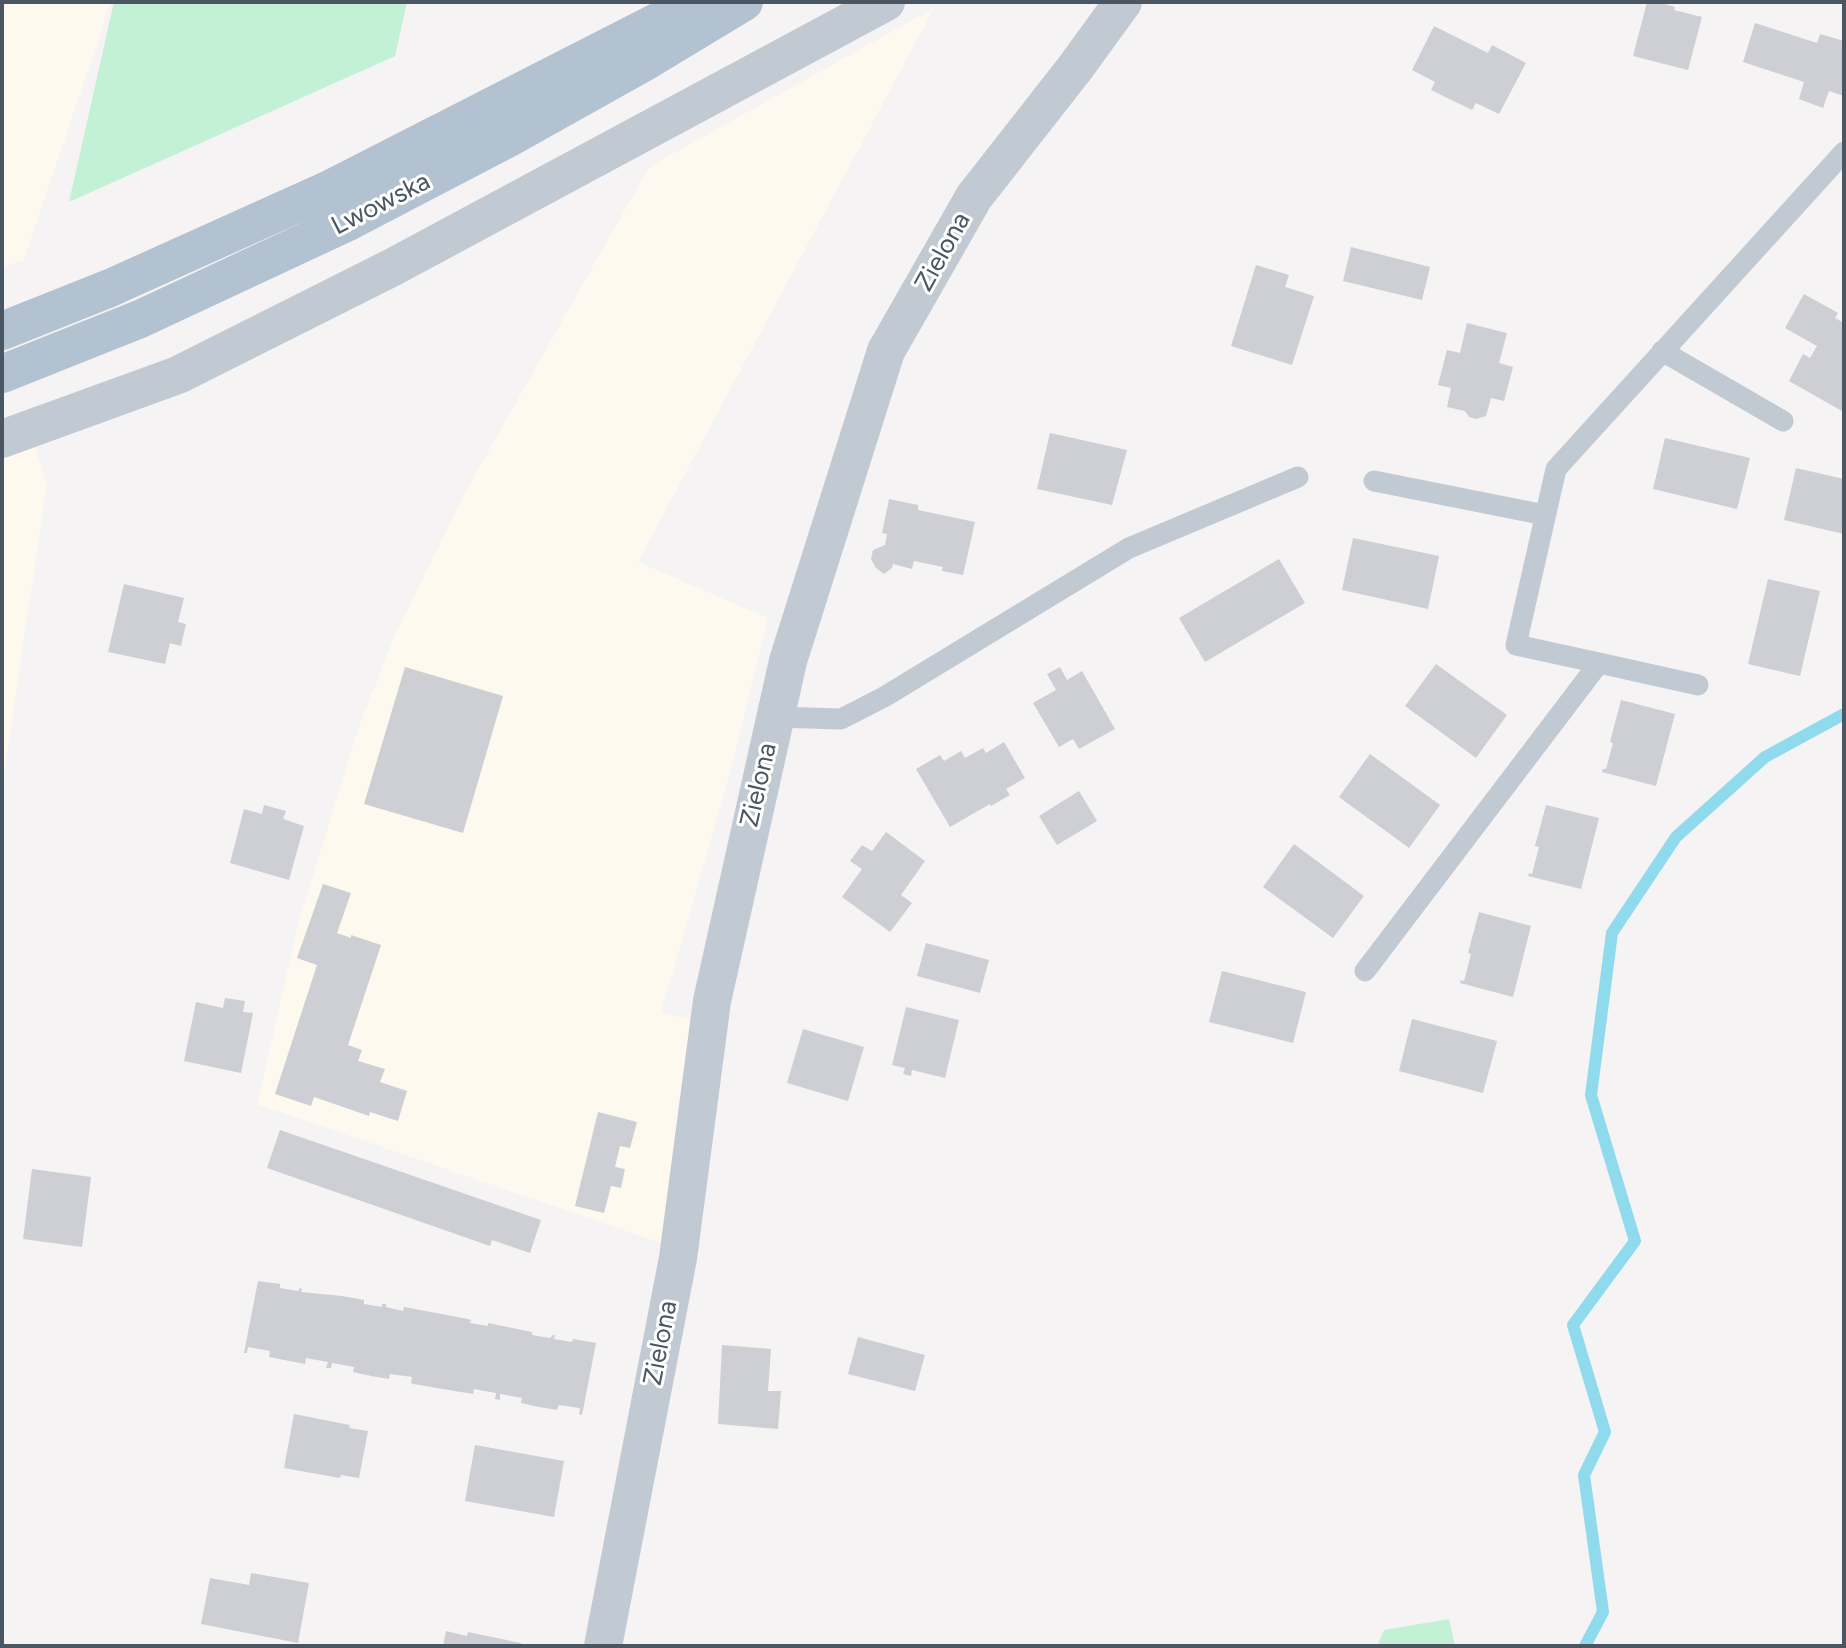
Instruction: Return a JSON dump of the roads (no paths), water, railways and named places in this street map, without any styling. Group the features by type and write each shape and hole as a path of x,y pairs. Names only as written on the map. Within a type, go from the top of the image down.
{"main road":[{"name":"Lwowska","path":"2,331 110,288 332,188 696,2"},
{"name":"Lwowska","path":"2,374 139,319 350,221 531,125 744,2"}],"street":[{"path":"2,439 178,376 393,267 886,2"},
{"name":"Zielona","path":"603,1646 678,1258 712,1001 788,661 886,351 974,197 1123,2"}],"lane":[{"path":"1698,685 1516,645 1556,469 1844,152"},
{"path":"1662,351 1783,421"},
{"path":"775,717 841,719 884,697 1129,548 1298,477"},
{"path":"1374,481 1545,515"},
{"path":"1365,971 1599,663"}],"waterway":[{"path":"1585,1646 1603,1612 1584,1475 1605,1432 1573,1325 1635,1241 1591,1095 1612,933 1676,837 1765,757 1844,714"}]}
